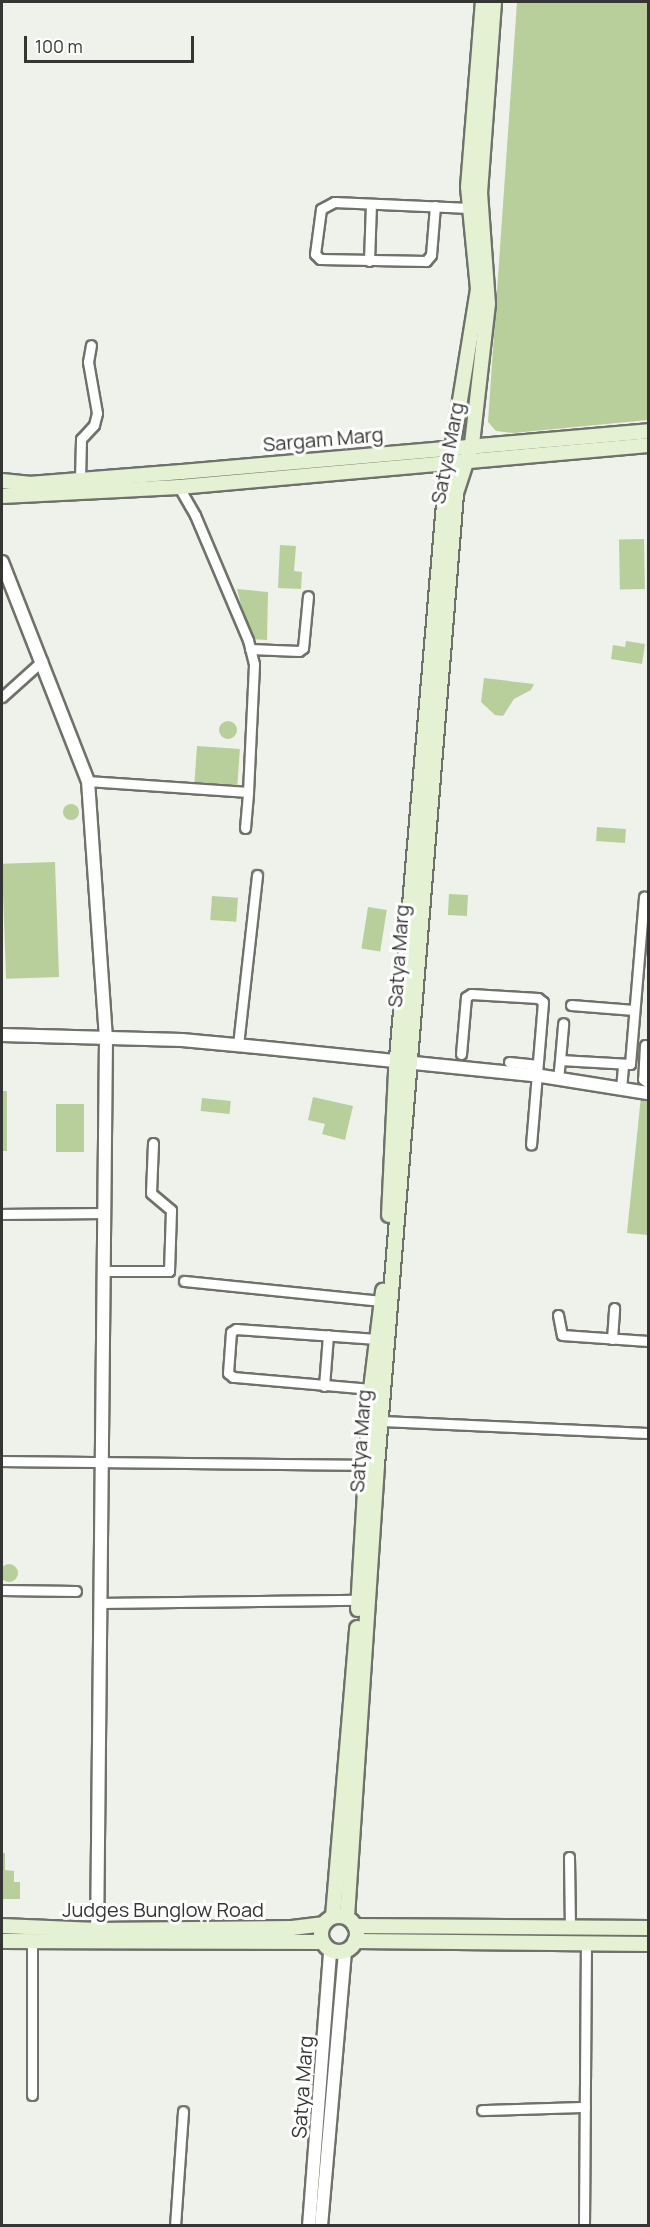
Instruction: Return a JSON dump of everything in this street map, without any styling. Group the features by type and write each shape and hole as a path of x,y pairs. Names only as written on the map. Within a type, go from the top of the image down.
{"main road":[{"name":"Satya Marg","path":"340,1921 372,1465 371,1389 382,1301 456,493 472,444 488,304 480,193 483,2"},
{"name":"Satya Marg","path":"355,1717 359,1600 372,1465 381,1421 403,1061 448,461 454,446 478,289 470,208 494,2"},
{"name":"Sargam Marg","path":"2,481 29,484 472,444 648,431"},
{"name":"Sargam Marg","path":"2,496 179,487 466,459 648,445"},
{"name":"Judges Bunglow Road","path":"2,1941 292,1928 340,1921 648,1928"},
{"path":"326,1946 340,1921"},
{"path":"340,1921 350,1946 648,1944"},
{"name":"Judges Bunglow Road","path":"2,1926 97,1936 350,1946"}],"street":[{"path":"435,206 431,255 426,261 320,259 315,255 321,209 334,202 435,206 470,208"},
{"path":"369,261 371,204"},
{"path":"80,480 81,439 94,425 97,413 88,362 91,345"},
{"path":"179,487 195,515 250,649 254,711 245,828"},
{"path":"2,562 88,781 106,1038 102,1213 104,1272 99,1462 97,1936"},
{"path":"250,649 299,651 303,648 308,596"},
{"path":"2,698 42,661"},
{"path":"88,781 248,792"},
{"path":"238,1045 257,875"},
{"path":"560,1060 623,1066 630,1064 644,897"},
{"path":"461,1054 466,997 471,994 538,998 543,1002 531,1144"},
{"path":"570,1005 634,1010"},
{"path":"558,1079 563,1023"},
{"path":"2,1035 238,1045 403,1061 536,1070"},
{"path":"645,1045 643,1079 648,1083"},
{"path":"509,1062 558,1079 648,1093"},
{"path":"621,1089 623,1066"},
{"path":"104,1272 163,1274 169,1270 171,1209 151,1193 153,1143"},
{"path":"2,1214 102,1213"},
{"path":"184,1281 382,1301"},
{"path":"612,1339 614,1308"},
{"path":"558,1315 562,1335 648,1341"},
{"path":"371,1389 232,1377 228,1373 231,1332 236,1329 377,1339"},
{"path":"324,1386 328,1335"},
{"path":"381,1421 648,1433"},
{"path":"2,1461 372,1465"},
{"path":"2,1590 76,1591"},
{"path":"99,1603 359,1600"},
{"path":"569,1857 570,1928"},
{"path":"32,1941 32,2095"},
{"path":"584,2226 586,1944"},
{"name":"Satya Marg","path":"309,2226 326,1946"},
{"name":"Satya Marg","path":"321,2226 350,1946"},
{"path":"482,2110 585,2107"},
{"path":"175,2226 183,2111"}],"green space":[{"path":"517,2 648,2 648,420 513,433 496,431 488,422"},
{"path":"619,539 644,539 645,589 620,589"},
{"path":"280,545 296,546 294,571 302,572 301,589 278,588"},
{"path":"237,589 268,592 267,640 250,639"},
{"path":"626,641 645,644 642,664 611,659 613,645 625,647"},
{"path":"484,678 534,684 531,690 514,699 503,716 495,715 481,702"},
{"path":"228,721 234,724 237,730 234,736 228,739 222,736 219,730 222,724"},
{"path":"197,746 240,749 237,785 194,782"},
{"path":"68,804 74,804 79,812 77,818 68,820 63,815 63,809"},
{"path":"597,827 626,829 625,843 596,841"},
{"path":"55,862 59,977 6,979 2,864"},
{"path":"449,894 468,895 467,916 448,915"},
{"path":"212,896 238,898 236,922 210,920"},
{"path":"368,907 387,910 380,951 361,948"},
{"path":"2,1091 7,1091 7,1151 2,1151"},
{"path":"641,1096 648,1097 648,1235 627,1233"},
{"path":"313,1097 353,1106 345,1140 322,1134 325,1124 308,1120"},
{"path":"202,1098 231,1101 229,1114 201,1111"},
{"path":"56,1104 84,1104 84,1152 56,1152"},
{"path":"9,1564 15,1567 18,1573 15,1579 9,1582 3,1579 0,1573 3,1567"},
{"path":"2,1853 5,1853 5,1870 14,1871 14,1882 20,1882 20,1899 2,1899"}]}
